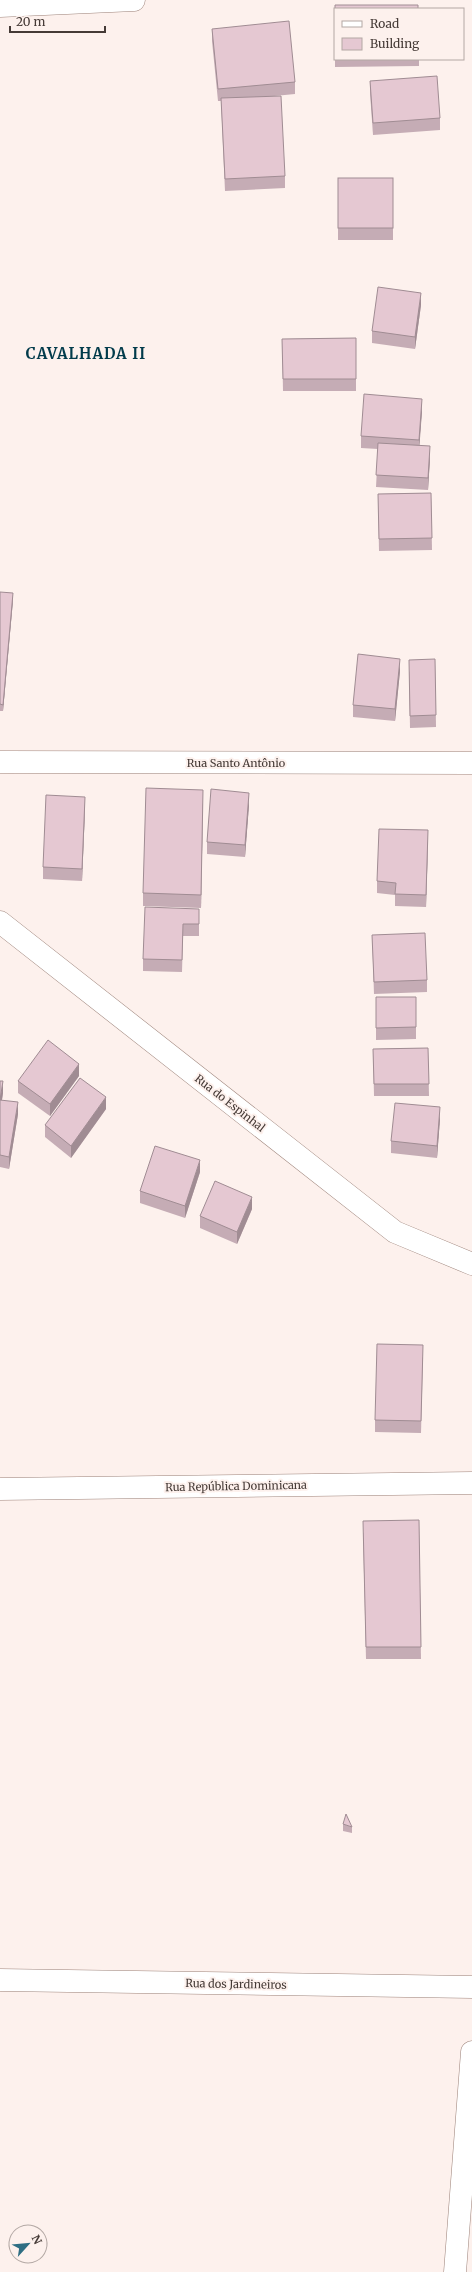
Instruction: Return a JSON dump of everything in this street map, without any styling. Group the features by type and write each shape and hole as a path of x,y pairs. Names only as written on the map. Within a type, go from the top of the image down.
{"street":[{"path":"0,6 134,0"},
{"name":"Rua Santo Antônio","path":"0,762 472,763"},
{"name":"Rua do Espinhal","path":"0,922 395,1232 472,1264"},
{"name":"Rua República Dominicana","path":"0,1489 472,1483"},
{"name":"Rua dos Jardineiros","path":"0,1980 472,1987"},
{"path":"455,2272 472,2052"}],"building":[{"path":"335,5 418,5 418,8 335,8"},
{"path":"289,21 295,82 218,89 212,29"},
{"path":"437,76 440,118 373,123 370,81"},
{"path":"281,96 285,176 225,179 221,98"},
{"path":"338,178 393,178 393,228 338,228"},
{"path":"378,287 421,293 415,337 372,331"},
{"path":"356,338 356,379 283,379 282,339"},
{"path":"364,394 422,399 419,440 361,436"},
{"path":"378,443 430,446 428,478 376,475"},
{"path":"431,493 432,538 379,539 378,494"},
{"path":"0,592 13,593 3,705 0,704"},
{"path":"358,654 400,659 395,709 353,705"},
{"path":"435,659 436,715 410,716 409,660"},
{"path":"146,788 203,790 201,895 143,893"},
{"path":"211,789 249,793 245,845 207,842"},
{"path":"46,795 85,797 82,869 43,867"},
{"path":"379,829 428,830 426,895 395,894 396,883 377,881"},
{"path":"145,907 199,909 199,924 183,924 182,960 143,959"},
{"path":"425,933 427,980 374,982 372,935"},
{"path":"376,997 416,997 416,1027 376,1028"},
{"path":"48,1040 79,1064 50,1104 18,1081"},
{"path":"428,1048 429,1084 374,1084 373,1049"},
{"path":"80,1078 106,1097 71,1146 45,1125"},
{"path":"0,1081 3,1081 0,1100"},
{"path":"0,1100 18,1102 9,1157 0,1155"},
{"path":"395,1103 440,1107 437,1146 391,1141"},
{"path":"155,1146 200,1160 185,1206 140,1191"},
{"path":"215,1181 252,1197 237,1232 200,1216"},
{"path":"377,1344 423,1345 421,1421 375,1420"},
{"path":"419,1520 421,1647 366,1647 363,1521"},
{"path":"346,1814 352,1827 343,1824"}],"district":[{"name":"CAVALHADA II","path":"86,353"}]}
